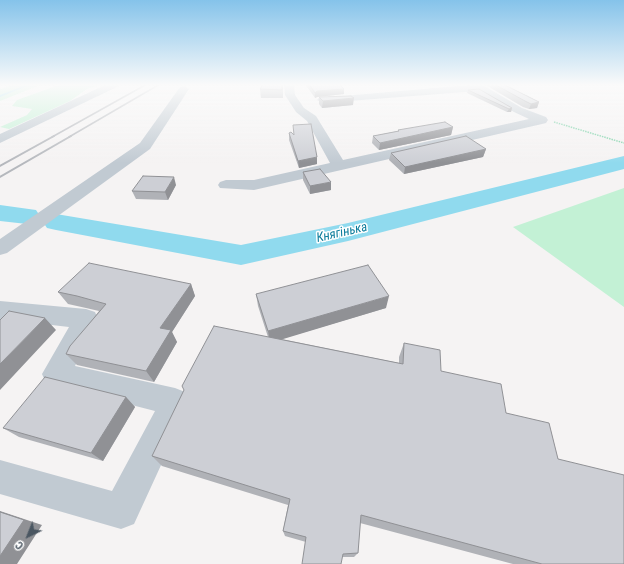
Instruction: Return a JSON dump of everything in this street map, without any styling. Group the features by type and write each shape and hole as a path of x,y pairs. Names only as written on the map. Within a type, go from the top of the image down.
{"street":[{"path":"0,139 60,110"},
{"path":"0,248 145,146 169,110"},
{"path":"300,110 312,119 339,167"},
{"path":"519,110 542,120"},
{"path":"226,185 254,185 542,120"},
{"path":"0,310 86,319 56,374 175,402 121,511 0,477"}],"path":[{"path":"542,120 562,123 624,143"}],"green space":[{"path":"31,110 50,110 9,129 0,127 27,115"},
{"path":"624,188 624,307 513,227"}],"building":[{"path":"445,122 453,127 380,143 373,136 399,131 398,130"},
{"path":"311,124 317,157 298,161 289,133 291,132 294,135 293,125"},
{"path":"466,136 486,149 405,167 391,153"},
{"path":"320,169 331,182 310,186 303,172"},
{"path":"143,176 174,177 165,192 132,191"},
{"path":"89,263 191,284 160,328 171,330 146,371 66,354 70,346 106,304 58,292"},
{"path":"368,265 389,296 268,331 256,294"},
{"path":"9,311 45,318 0,364 0,320"},
{"path":"214,326 403,364 404,343 440,350 441,371 501,384 506,413 549,423 558,459 624,475 624,564 542,564 361,515 358,553 343,554 341,564 302,564 306,537 283,531 290,499 152,456 184,390 182,386"},
{"path":"45,377 126,397 91,453 3,428"},
{"path":"0,512 24,520 0,556"}],"waterway":[{"name":"Княгінька","path":"56,222 241,255 348,232 624,162"},
{"name":"Княгінька","path":"0,213 27,216"}],"railway":[{"path":"52,137 100,110"},
{"path":"69,137 115,110"},
{"path":"0,166 54,136"},
{"path":"0,177 71,136"}]}
